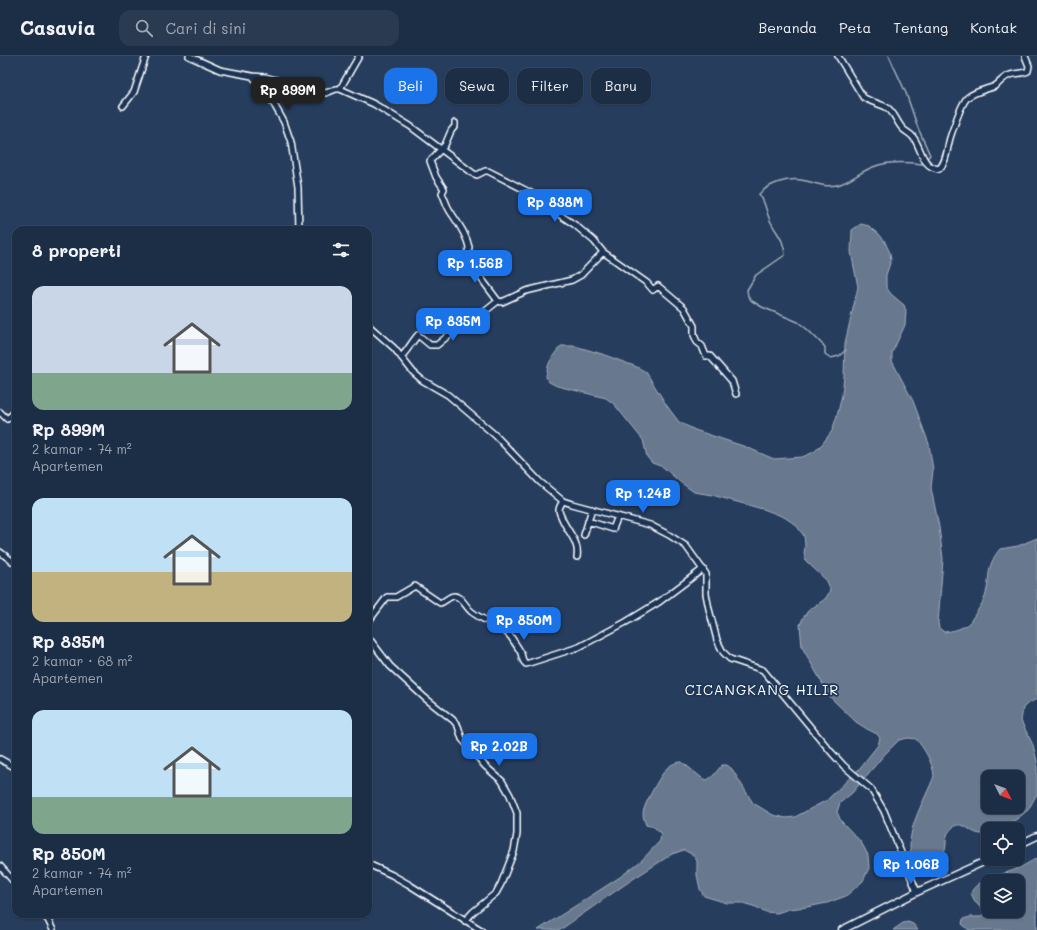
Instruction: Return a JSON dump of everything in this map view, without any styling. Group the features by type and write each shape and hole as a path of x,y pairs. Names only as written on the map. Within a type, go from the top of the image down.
{"main road":[{"path":"1025,842 1037,836"},
{"path":"842,930 917,892 981,863"}],"street":[{"path":"123,106 134,92 146,56"},
{"path":"189,56 220,70 266,77 326,93 340,89 374,104 393,115 474,174 477,175 484,171 488,171 531,194 584,233 603,252 647,283 653,290 658,286 682,305 694,326 696,341 702,346 706,356 710,356 732,381 736,394"},
{"path":"340,89 359,56"},
{"path":"838,56 863,97 869,102 888,108 894,114 903,129 914,137 923,158 935,169 939,169 942,166 950,138 962,106 967,98 994,86 1004,77 1028,71 1029,66 1026,56"},
{"path":"252,76 267,92 288,131 298,187 299,226"},
{"path":"455,123 455,126 446,143 430,162 434,173 444,189 442,193 447,205 458,222 465,237 469,250 466,258 498,301"},
{"path":"401,357 418,336 430,345 437,345 468,319 483,313 498,301 502,302 517,294 572,280 580,275 603,252"},
{"path":"372,329 394,348 413,372 422,380 448,395 495,435 540,482 563,501 650,525 686,546 707,576 706,594 709,610 717,640 723,652 730,658 763,670 811,729 844,766 871,789 884,811 917,892"},
{"path":"0,412 8,419 12,415"},
{"path":"563,501 559,510 568,532 576,544 578,551 577,557"},
{"path":"584,535 592,509"},
{"path":"588,521 613,529 618,516"},
{"path":"0,552 12,561"},
{"path":"372,617 387,597 396,597 415,586 440,604 454,596 462,601 470,612 481,619 494,624 510,635 520,652 523,662 526,664 579,647 626,622 659,602 703,569"},
{"path":"372,643 390,666 425,698 453,720 458,726 462,739 485,766 502,782 510,795 517,813 517,834 514,850 501,884 496,893 473,912 465,921"},
{"path":"0,759 12,766"},
{"path":"0,866 12,880"},
{"path":"372,866 392,875 481,930"},
{"path":"46,918 54,930"}],"water":[{"path":"861,224 869,226 878,233 884,240 890,253 891,260 886,275 886,287 891,294 904,305 906,311 905,325 892,353 892,361 913,401 929,444 933,470 931,488 939,527 943,559 938,623 939,628 944,632 951,631 961,628 970,622 985,597 990,567 995,555 1000,549 1018,546 1037,538 1037,699 1027,704 1023,708 1021,721 1033,745 1037,761 1037,794 1025,812 1025,770 981,770 981,814 1023,814 1011,822 981,822 981,834 978,834 961,825 954,826 947,834 946,845 940,859 926,868 920,867 915,862 911,853 910,842 916,819 934,776 928,756 916,739 908,738 899,740 884,755 852,793 840,803 837,812 841,821 861,842 868,855 869,868 863,881 846,896 827,903 789,909 777,913 766,912 743,903 727,903 704,896 700,889 697,875 697,861 693,855 684,850 672,854 630,881 560,930 538,930 620,877 641,861 660,841 661,834 654,827 646,825 643,813 646,803 664,771 672,764 682,762 702,778 707,780 712,777 722,765 727,765 732,769 753,803 773,815 786,818 795,817 827,800 859,769 878,745 880,738 877,734 856,722 830,697 802,647 800,625 803,618 808,611 825,599 830,589 827,581 806,561 804,554 804,536 796,525 784,517 766,510 712,495 694,492 663,467 652,463 647,457 643,440 614,404 606,398 557,386 549,382 546,377 550,360 561,346 575,346 602,354 637,367 646,372 667,406 679,422 695,430 746,447 774,459 802,457 814,452 823,443 832,431 838,412 844,376 845,343 858,287 851,252 852,230"},
{"path":"1037,858 1037,930 969,930 962,924 963,919 970,917 1025,918 1025,874 1002,874 1025,866"},
{"path":"981,882 981,908 975,902 971,893"},
{"path":"908,922 913,924 918,930 893,930 903,923"}],"waterway":[{"path":"846,350 839,356 831,358 825,354 825,347 798,322 762,307 752,301 748,296 747,290 756,275 785,255 781,239 771,223 759,194 763,190 778,182 801,180 832,186 879,165 897,162 922,164 930,155 918,128 906,93 889,56"}],"district":[{"name":"CICANGKANG HILIR","path":"762,689"}]}
